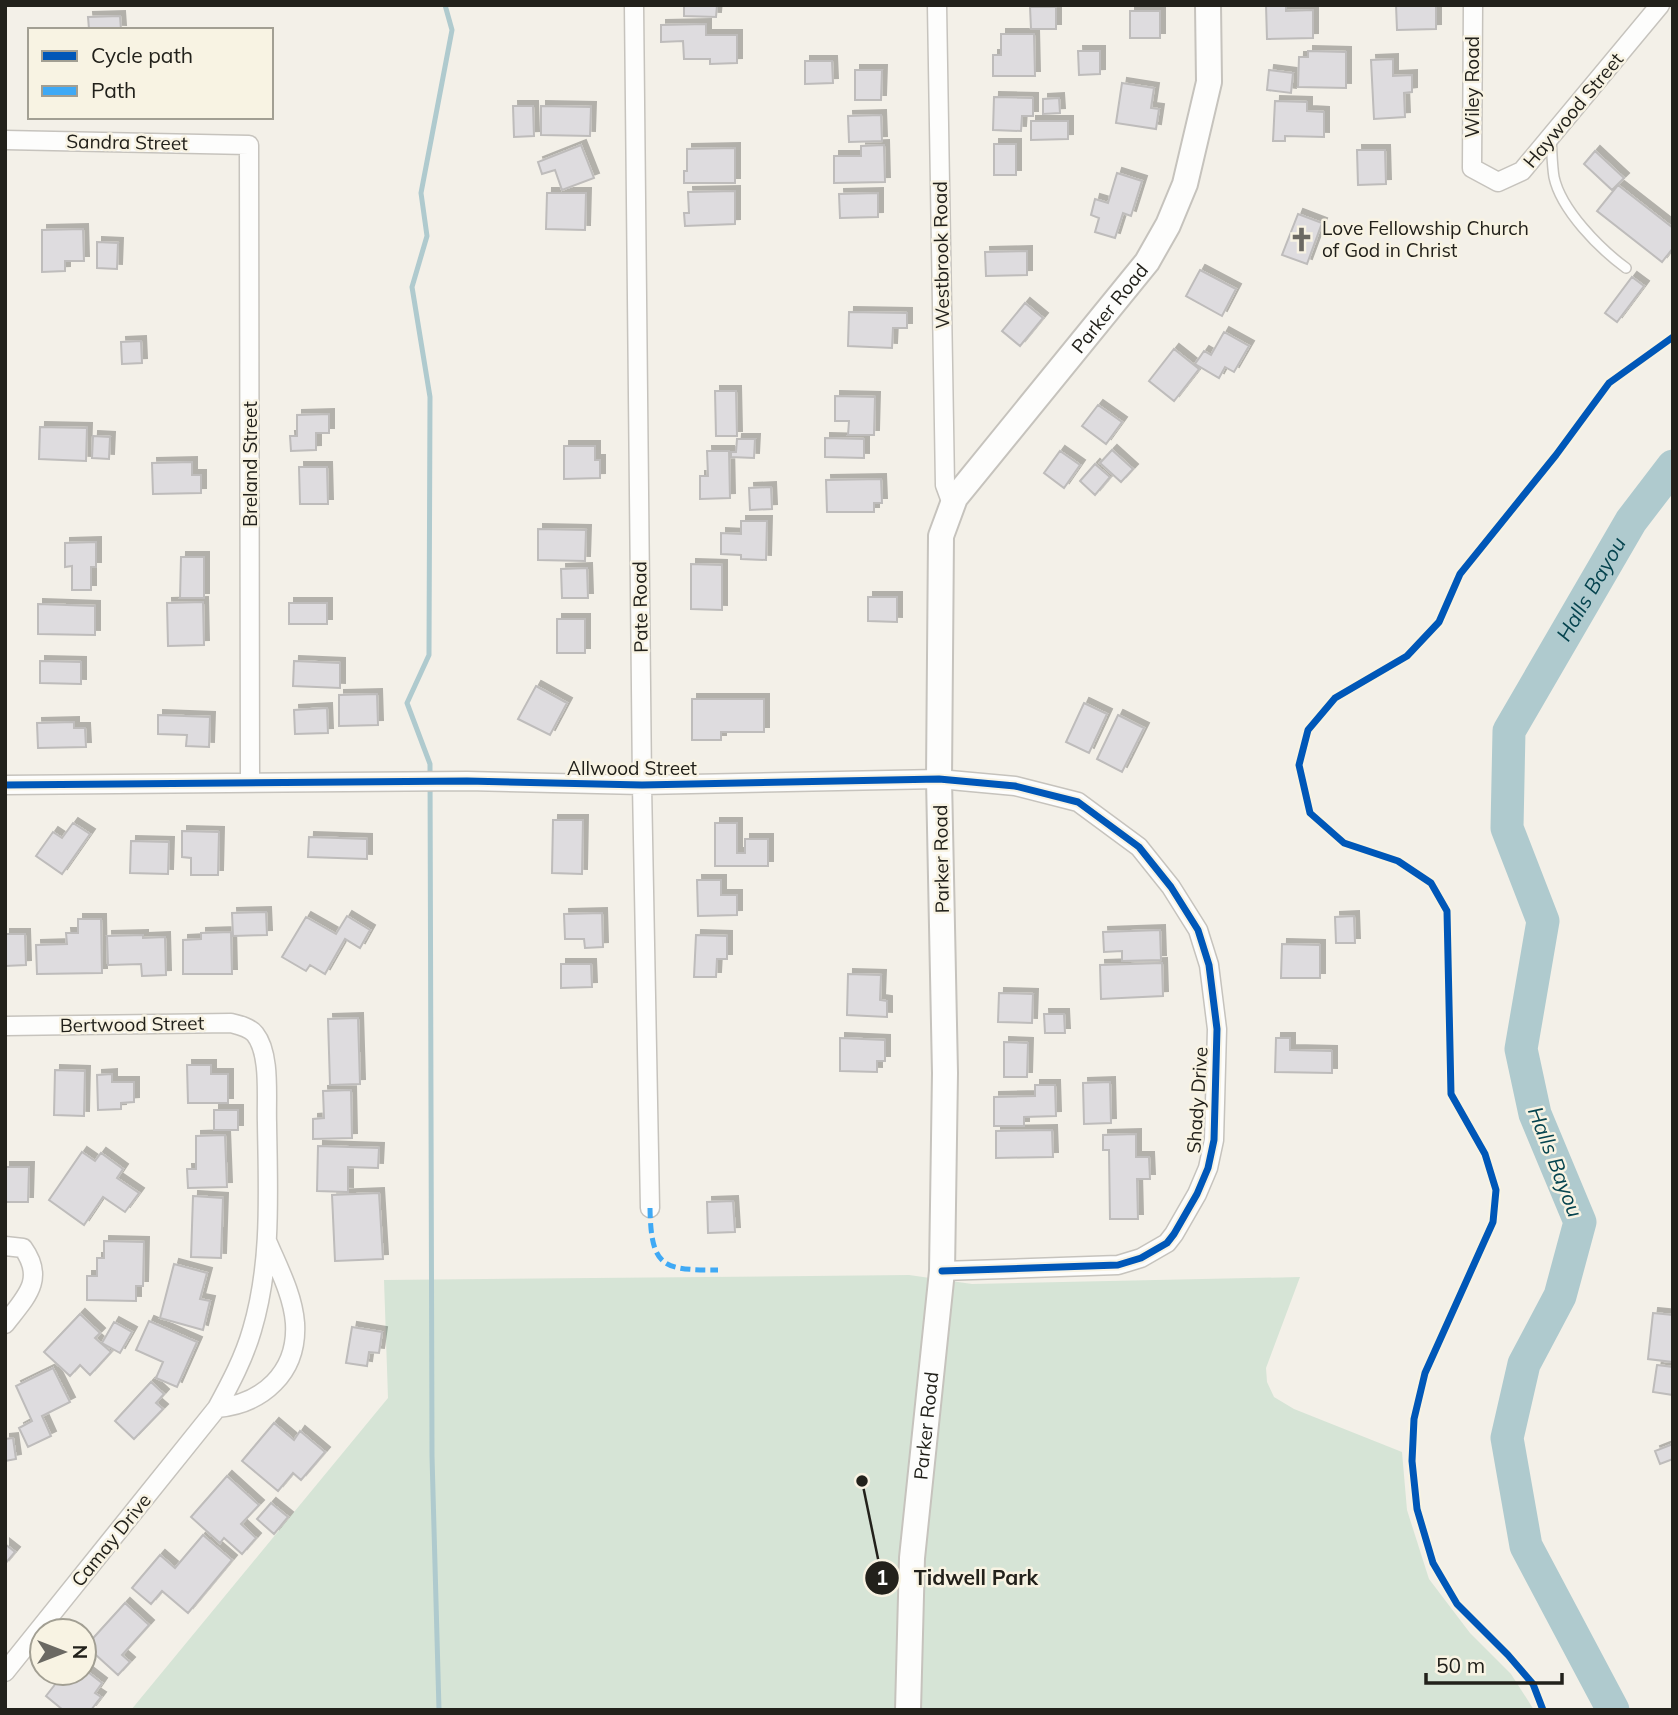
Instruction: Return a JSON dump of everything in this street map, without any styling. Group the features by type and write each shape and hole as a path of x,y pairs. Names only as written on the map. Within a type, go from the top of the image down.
{"main road":[{"name":"Parker Road","path":"908,1710 912,1558 942,1271 945,1073 939,779 941,536 948,495 1147,262 1168,225 1185,184 1209,82 1209,5"}],"street":[{"name":"Pate Road","path":"634,5 642,785 650,1208"},
{"name":"Westbrook Road","path":"937,5 948,495"},
{"name":"Wiley Road","path":"1472,168 1473,5"},
{"name":"Haywood Street","path":"1472,168 1498,182 1522,171 1660,5"},
{"name":"Sandra Street","path":"5,140 249,145"},
{"name":"Breland Street","path":"249,145 250,783"},
{"name":"Allwood Street","path":"5,785 467,781 642,785 939,779 1015,786 1078,802 1139,847 1171,887 1198,930"},
{"name":"Shady Drive","path":"942,1271 1118,1265 1157,1250 1174,1234 1197,1194 1208,1168 1214,1140 1217,1029 1209,965 1198,930"},
{"name":"Bertwood Street","path":"5,1026 231,1023 244,1026 255,1034"},
{"name":"Camay Drive","path":"5,1672 216,1408 233,1378 251,1332 261,1293 268,1212 265,1061 255,1034"},
{"name":"Camay Drive","path":"216,1408 237,1406 261,1394 280,1377 292,1353 295,1324 289,1293 266,1238"},
{"path":"5,1246 23,1248 29,1256 33,1272 33,1285 5,1324"}],"lane":[{"path":"1551,136 1554,176 1570,210 1605,253 1626,268"}],"green space":[{"path":"909,1275 972,1284 1300,1277 1266,1368 1267,1382 1274,1397 1294,1409 1402,1452 1407,1510 1429,1579 1470,1633 1511,1674 1534,1710 131,1710 388,1398 384,1280"}],"building":[{"path":"684,5 717,5 716,17 684,16"},
{"path":"1266,5 1286,5 1286,11 1313,10 1313,38 1267,39"},
{"path":"1396,5 1436,5 1436,29 1397,30"},
{"path":"1030,7 1056,7 1056,29 1031,29"},
{"path":"1130,11 1160,11 1160,38 1130,38"},
{"path":"120,16 121,28 89,28 88,17"},
{"path":"706,24 706,35 737,35 737,63 710,64 710,59 684,59 683,41 661,42 661,25"},
{"path":"1001,34 1034,34 1035,76 993,76 993,55 1001,55"},
{"path":"1078,51 1100,51 1100,74 1079,75"},
{"path":"1308,51 1346,52 1346,88 1298,87 1299,57 1308,57"},
{"path":"1393,59 1393,76 1412,75 1412,92 1404,93 1405,117 1374,119 1371,60"},
{"path":"805,61 832,61 833,83 805,84"},
{"path":"855,70 882,70 881,100 855,100"},
{"path":"1269,70 1293,73 1291,93 1267,90"},
{"path":"1122,83 1154,88 1151,108 1159,109 1156,129 1116,123"},
{"path":"994,97 1033,98 1033,116 1022,116 1021,131 993,130"},
{"path":"1059,98 1060,113 1043,114 1043,99"},
{"path":"1275,101 1307,102 1307,111 1324,112 1324,137 1285,136 1285,141 1273,141"},
{"path":"513,106 533,106 534,136 514,137"},
{"path":"541,106 591,107 590,136 541,135"},
{"path":"881,115 882,141 849,142 848,116"},
{"path":"1031,121 1068,121 1068,139 1031,140"},
{"path":"994,144 1016,144 1016,175 994,175"},
{"path":"581,145 594,178 562,190 555,170 542,174 538,162"},
{"path":"884,145 885,182 834,183 834,156 861,156 861,146"},
{"path":"735,148 735,183 684,183 687,149"},
{"path":"1357,150 1385,150 1386,184 1358,185"},
{"path":"1595,151 1624,178 1612,190 1584,164"},
{"path":"1117,173 1142,181 1131,216 1123,213 1115,238 1095,232 1099,218 1091,215 1095,199 1108,203"},
{"path":"1618,185 1673,228 1673,248 1662,262 1597,211"},
{"path":"735,191 735,224 685,226 684,213 689,213 688,192"},
{"path":"547,193 586,193 585,230 546,229"},
{"path":"878,193 878,217 840,218 839,194"},
{"name":"Love Fellowship Church of God in Christ","path":"1298,214 1322,223 1307,264 1282,255"},
{"path":"83,229 84,261 65,261 65,271 42,272 42,230"},
{"path":"97,242 118,243 117,269 97,268"},
{"path":"1027,251 1027,275 986,276 985,252"},
{"path":"1200,270 1236,289 1222,316 1186,296"},
{"path":"1632,277 1644,286 1617,322 1605,313"},
{"path":"1025,303 1043,318 1020,346 1002,331"},
{"path":"849,312 907,313 907,328 893,328 892,348 848,346"},
{"path":"1224,332 1249,346 1234,372 1225,367 1219,378 1195,364 1204,351 1211,355"},
{"path":"141,341 142,363 122,364 121,342"},
{"path":"1174,349 1199,369 1174,401 1149,381"},
{"path":"715,391 736,391 737,436 716,436"},
{"path":"835,396 875,397 874,435 848,435 849,421 835,421"},
{"path":"1098,405 1122,422 1106,444 1082,426"},
{"path":"329,414 329,433 316,433 316,450 291,451 290,436 297,436 297,415"},
{"path":"40,427 87,428 86,461 39,459"},
{"path":"93,436 110,437 109,459 92,458"},
{"path":"825,438 864,439 864,458 825,457"},
{"path":"737,439 755,439 754,458 731,457 731,452 736,452"},
{"path":"564,446 595,446 595,460 600,460 600,478 564,479"},
{"path":"1112,450 1133,469 1121,482 1100,463"},
{"path":"707,451 729,451 730,498 700,499 700,476 708,476"},
{"path":"1060,451 1080,465 1064,488 1044,473"},
{"path":"192,462 192,475 201,475 201,493 153,494 152,463"},
{"path":"1095,464 1110,477 1095,495 1080,481"},
{"path":"299,467 327,467 328,504 300,504"},
{"path":"881,479 882,503 874,503 874,512 827,512 826,480"},
{"path":"771,487 772,509 750,510 749,488"},
{"path":"741,521 767,521 766,560 741,559 741,555 721,554 721,533 741,534"},
{"path":"538,529 586,530 585,561 538,560"},
{"path":"96,542 96,567 91,567 91,590 72,590 72,566 65,567 65,543"},
{"path":"181,557 204,557 204,598 180,598"},
{"path":"691,564 722,565 722,610 691,609"},
{"path":"587,568 588,598 562,598 561,569"},
{"path":"868,597 897,597 897,622 868,621"},
{"path":"203,602 204,645 168,646 167,603"},
{"path":"289,603 327,603 327,624 289,624"},
{"path":"38,604 95,606 95,635 38,634"},
{"path":"557,619 585,619 585,653 557,653"},
{"path":"40,661 81,662 81,684 40,683"},
{"path":"294,661 340,663 340,688 293,686"},
{"path":"536,686 567,703 550,735 518,719"},
{"path":"377,694 378,725 339,726 339,695"},
{"path":"692,699 764,699 764,732 721,732 721,740 692,740"},
{"path":"1084,703 1107,714 1089,753 1066,742"},
{"path":"327,708 328,733 295,734 294,710"},
{"path":"158,715 210,717 209,747 186,746 187,735 158,734"},
{"path":"1118,715 1144,728 1122,772 1097,759"},
{"path":"74,722 74,728 85,728 86,747 38,748 37,723"},
{"path":"553,820 583,820 582,874 552,873"},
{"path":"73,823 90,834 62,874 36,856 53,832 62,838"},
{"path":"715,823 737,823 737,853 745,853 745,839 768,839 768,866 715,866"},
{"path":"182,831 219,832 218,875 191,875 191,858 182,857"},
{"path":"309,837 367,839 367,859 308,857"},
{"path":"131,841 169,842 168,874 130,873"},
{"path":"697,880 721,880 721,895 737,895 737,915 698,916"},
{"path":"266,912 267,935 233,936 232,913"},
{"path":"602,913 603,947 585,948 584,939 565,939 564,914"},
{"path":"347,916 370,930 360,948 345,939 325,974 310,965 306,971 282,957 306,917 336,934"},
{"path":"1354,916 1355,943 1336,943 1335,917"},
{"path":"78,919 101,919 102,973 37,974 36,945 67,944 66,933 78,933"},
{"path":"1160,930 1161,960 1122,961 1122,951 1104,952 1103,932"},
{"path":"231,932 232,974 183,974 183,940 201,939 201,933"},
{"path":"5,934 25,934 26,965 5,966"},
{"path":"143,935 143,938 165,937 166,975 142,976 141,964 108,965 107,936"},
{"path":"696,935 727,936 727,959 717,959 716,977 694,977"},
{"path":"1282,944 1320,945 1320,978 1281,978"},
{"path":"1162,963 1163,996 1101,999 1100,965"},
{"path":"561,964 591,964 592,987 561,988"},
{"path":"848,974 881,975 880,1000 887,1001 887,1017 847,1015"},
{"path":"999,993 1033,994 1032,1023 998,1022"},
{"path":"1044,1014 1064,1014 1065,1033 1045,1033"},
{"path":"358,1018 360,1084 330,1085 328,1019"},
{"path":"840,1038 885,1040 885,1061 877,1061 877,1072 840,1071"},
{"path":"1276,1038 1290,1038 1290,1050 1332,1051 1332,1073 1275,1072"},
{"path":"1004,1042 1028,1043 1027,1077 1004,1077"},
{"path":"187,1065 211,1065 211,1074 228,1074 228,1103 188,1103"},
{"path":"55,1070 85,1071 84,1116 54,1115"},
{"path":"112,1074 112,1082 134,1082 134,1102 121,1103 121,1109 98,1110 97,1075"},
{"path":"1110,1082 1111,1123 1084,1124 1083,1083"},
{"path":"1035,1085 1055,1085 1056,1116 1024,1117 1024,1126 994,1126 994,1097 1035,1096"},
{"path":"351,1090 352,1138 313,1139 313,1119 324,1118 323,1091"},
{"path":"214,1110 238,1110 238,1130 214,1130"},
{"path":"1052,1130 1053,1157 996,1158 996,1131"},
{"path":"1136,1134 1136,1157 1149,1157 1150,1179 1137,1179 1138,1219 1110,1219 1109,1150 1103,1150 1103,1135"},
{"path":"225,1135 227,1187 188,1188 187,1169 196,1169 196,1136"},
{"path":"318,1146 379,1148 378,1168 348,1167 348,1192 317,1191"},
{"path":"82,1152 95,1161 101,1153 123,1169 117,1178 139,1193 125,1212 103,1197 84,1225 49,1200"},
{"path":"5,1167 29,1167 28,1202 5,1202"},
{"path":"379,1193 383,1259 335,1261 332,1195"},
{"path":"193,1196 223,1198 221,1258 191,1257"},
{"path":"733,1201 735,1232 708,1233 707,1202"},
{"path":"104,1241 144,1242 143,1286 136,1286 136,1301 87,1300 87,1276 97,1276 97,1258 104,1258"},
{"path":"174,1264 207,1273 200,1299 210,1301 203,1330 160,1318"},
{"path":"1653,1313 1673,1315 1673,1362 1648,1359"},
{"path":"80,1314 100,1333 95,1338 111,1352 90,1375 80,1365 70,1376 44,1352"},
{"path":"149,1321 197,1342 177,1387 156,1378 163,1362 136,1350"},
{"path":"114,1322 132,1332 120,1353 102,1343"},
{"path":"352,1327 382,1332 379,1353 369,1352 367,1366 346,1363"},
{"path":"1657,1365 1673,1367 1673,1395 1653,1392"},
{"path":"53,1368 70,1402 42,1416 51,1436 28,1447 19,1428 32,1421 16,1386"},
{"path":"151,1382 164,1394 156,1403 163,1409 134,1439 115,1421"},
{"path":"274,1423 294,1440 300,1431 325,1452 301,1480 293,1473 278,1491 242,1461"},
{"path":"13,1438 16,1459 5,1461 5,1439"},
{"path":"1673,1444 1673,1459 1660,1464 1655,1451"},
{"path":"227,1476 259,1505 241,1524 256,1538 242,1554 224,1538 220,1543 191,1517"},
{"path":"271,1503 288,1517 274,1534 257,1519"},
{"path":"203,1535 232,1560 188,1613 162,1591 151,1604 132,1588 160,1555 175,1568"},
{"path":"5,1544 15,1552 5,1564"},
{"path":"125,1603 149,1625 122,1655 130,1662 118,1675 98,1657 98,1633"},
{"path":"98,1680 102,1683 95,1693 101,1697 91,1710 63,1710 46,1696 53,1687 98,1687"}],"waterway":[{"path":"439,1710 432,1456 430,764 407,703 429,655 430,397 412,287 427,236 421,193 452,30 445,5"},
{"name":"Halls Bayou","path":"1613,1710 1526,1546 1507,1438 1524,1364 1560,1296 1580,1222 1535,1114 1521,1049 1543,921 1507,828 1509,731 1631,521 1673,466"}],"marked path":[{"path":"650,1208 653,1243 657,1254 664,1261 684,1269 718,1270"}],"cycle path":[{"path":"1543,1710 1533,1684 1457,1604 1433,1563 1417,1509 1412,1461 1414,1419 1425,1373 1493,1222 1496,1190 1485,1154 1451,1094 1447,911 1431,883 1398,861 1344,843 1310,813 1299,765 1308,730 1335,698 1407,656 1439,622 1460,574 1556,455 1609,383 1673,337"},
{"path":"5,785 467,781 642,785 939,779 1015,786 1078,802 1139,847 1171,887 1198,930 1209,965 1217,1029 1214,1140 1208,1168 1197,1194 1174,1234 1167,1243 1141,1258 1118,1265 942,1271"}],"place":[{"name":"Love Fellowship Church of God in Christ","path":"1302,239"},
{"name":"Tidwell Park","path":"862,1481"}]}
